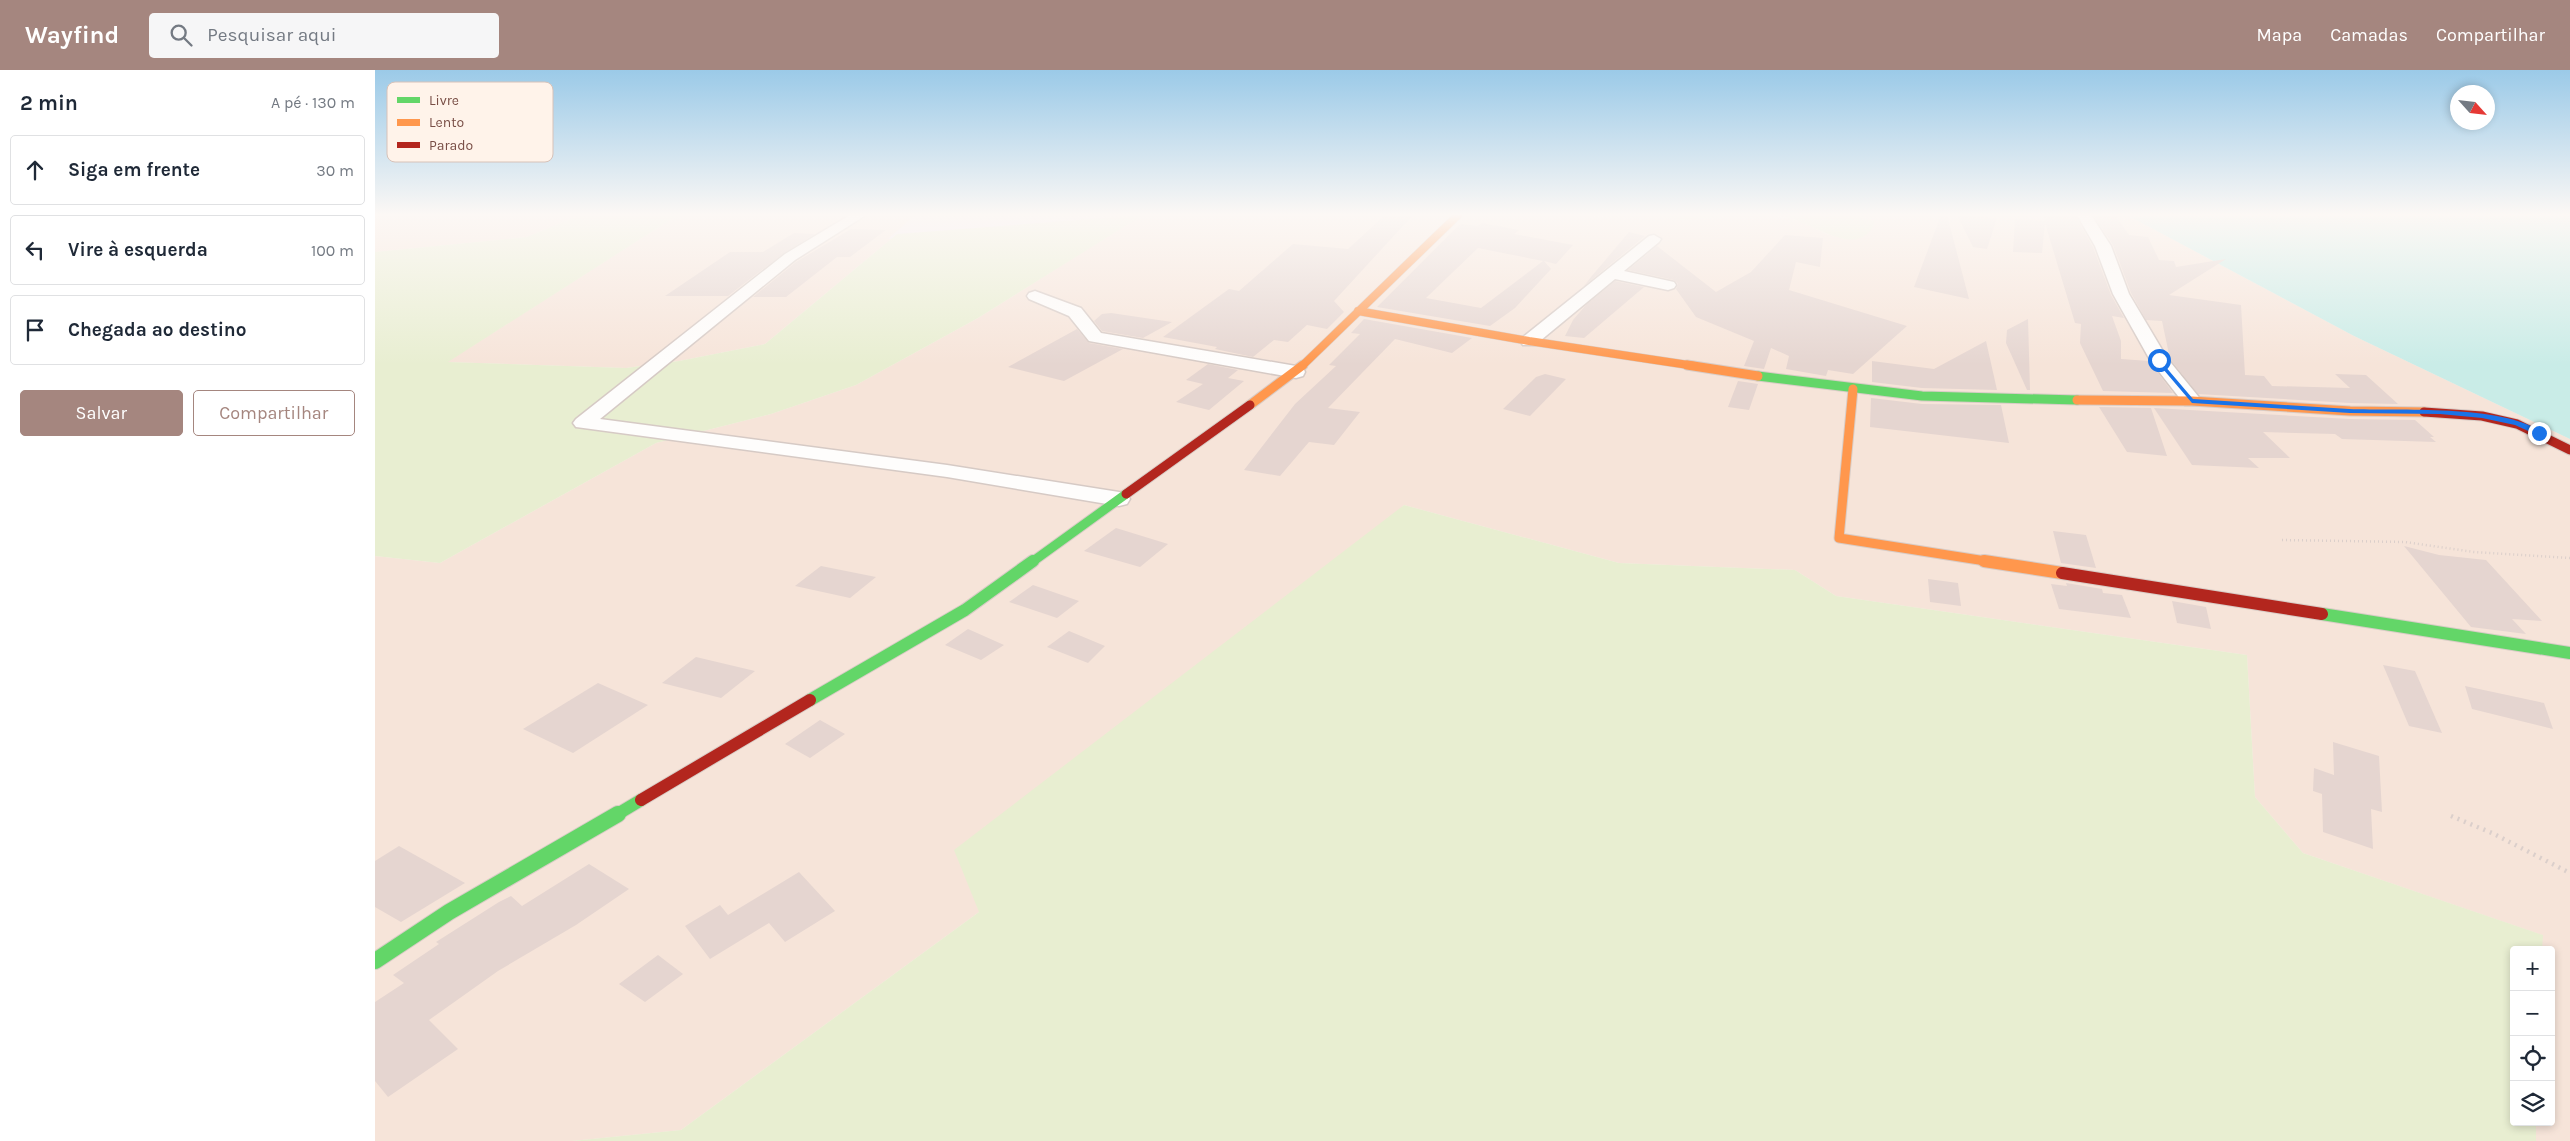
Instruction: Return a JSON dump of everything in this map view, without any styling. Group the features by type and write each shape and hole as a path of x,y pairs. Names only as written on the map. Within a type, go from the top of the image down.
{"street":[{"path":"780,265 583,423 947,471 1119,499"},
{"path":"375,961 449,912 965,610 1296,372 1406,265"},
{"path":"1529,341 1621,265"},
{"path":"2110,265 2121,294 2159,360 2192,401"},
{"path":"1611,273 1668,285"},
{"path":"1035,296 1075,312 1095,337 1296,372"},
{"path":"1358,311 1529,341 1853,389 1922,396 1997,400 2192,401 2350,411 2440,412 2482,416 2517,424 2570,450"},
{"path":"1853,389 1839,538 2570,653"}],"path":[{"path":"2282,540 2405,542 2473,552 2570,558"},
{"path":"2451,816 2492,833 2570,873"}],"shaded area":[{"path":"599,265 860,265 765,344 679,361 626,368 447,362"},
{"path":"1062,265 2221,265 2354,336 2570,439 2570,1141 2536,1141 2536,1126 2555,1126 2555,946 2542,946 2542,935 2303,853 2255,797 2247,655 1836,596 1795,570 1619,563 1404,505 979,912 681,1130 572,1141 375,1141 375,556 440,563 656,443 771,414 856,385 978,318"}],"green space":[{"path":"375,265 600,265 448,362 626,368 679,361 765,344 860,265 1063,265 978,318 856,385 771,414 656,443 440,563 375,556"},
{"path":"1404,505 1619,563 1795,570 1836,596 2247,655 2255,797 2303,853 2543,935 2542,946 2510,946 2510,1126 2536,1126 2536,1141 572,1141 681,1130 979,912 954,850"}],"water":[{"path":"2221,265 2570,265 2570,439 2354,336"}],"building":[{"path":"711,265 768,265 728,296 665,296"},
{"path":"792,265 827,265 786,297 753,297"},
{"path":"1269,265 1367,265 1334,301 1344,312 1327,329 1307,325 1288,342 1274,340 1253,357 1215,349 1217,347 1163,337 1229,289 1239,291"},
{"path":"1419,265 1460,265 1426,298 1481,308 1538,265 1547,265 1551,269 1515,308 1490,326 1377,307"},
{"path":"1601,265 1610,265 1584,286"},
{"path":"1634,265 1681,265 1716,292 1751,272 1757,265 1795,265 1789,290 1907,326 1853,374 1828,370 1826,376 1786,369 1789,356 1771,348 1764,369 1744,366 1754,341 1696,317 1676,289 1678,284 1674,280 1628,270"},
{"path":"1922,265 1960,265 1969,299 1914,287"},
{"path":"2058,265 2100,265 2111,295 2124,318 2112,316 2121,341 2121,359 2149,361 2173,393 2103,391 2080,343 2081,324 2075,323"},
{"path":"2120,265 2175,265 2176,267 2217,265 2169,295 2241,305 2245,375 2264,376 2272,386 2350,388 2335,374 2366,375 2398,404 2198,394 2170,359 2162,321 2146,320 2131,293"},
{"path":"1615,281 1644,287 1584,338 1565,336 1573,320 1586,305"},
{"path":"1111,313 1172,322 1143,338 1102,331 1094,321 1102,314"},
{"path":"1364,319 1472,338 1452,353 1395,339 1328,408 1360,412 1334,445 1309,442 1280,476 1244,470 1295,404 1336,366 1329,365 1360,334 1351,333"},
{"path":"2028,319 2030,390 2027,390 2006,343 2007,330"},
{"path":"1077,329 1089,343 1123,349 1064,381 1008,367"},
{"path":"1986,341 1997,390 1922,388 1872,382 1872,361 1934,369"},
{"path":"1208,364 1238,370 1228,378 1244,381 1209,410 1176,402 1203,384 1186,380"},
{"path":"1545,374 1566,379 1530,416 1503,409 1536,377"},
{"path":"1738,381 1758,384 1749,410 1728,407"},
{"path":"1871,398 1922,404 2001,405 2009,443 1870,427"},
{"path":"2099,407 2151,408 2167,456 2127,452"},
{"path":"2154,408 2350,419 2415,420 2434,437 2430,437 2436,442 2342,439 2335,434 2263,432 2290,458 2248,458 2259,468 2192,465"},
{"path":"1116,528 1168,544 1140,567 1084,551"},
{"path":"2053,531 2086,535 2096,568 2061,563"},
{"path":"2404,546 2439,555 2486,560 2542,621 2512,619 2526,634 2471,627"},
{"path":"821,566 876,577 850,598 795,586"},
{"path":"1928,579 1958,583 1961,606 1930,602"},
{"path":"2066,583 2102,589 2103,593 2122,595 2131,618 2059,609 2051,584 2067,586"},
{"path":"1033,585 1079,601 1057,618 1009,602"},
{"path":"2172,601 2206,607 2211,629 2177,623"},
{"path":"968,629 1004,645 981,660 945,645"},
{"path":"1069,631 1105,646 1088,663 1047,647"},
{"path":"696,657 755,671 721,698 662,683"},
{"path":"2383,665 2415,671 2442,733 2409,726"},
{"path":"598,683 648,705 573,753 523,729"},
{"path":"2465,686 2544,703 2553,729 2472,709"},
{"path":"820,720 845,734 810,758 785,744"},
{"path":"2333,742 2379,756 2382,812 2371,809 2373,849 2323,832 2322,794 2313,791 2314,768 2334,775"},
{"path":"399,846 465,883 401,922 375,907 375,861"},
{"path":"589,864 629,889 576,925 498,971 429,1020 458,1049 388,1097 375,1081 375,1002 404,983 393,975 439,944 436,942 499,902 511,896 522,906"},
{"path":"799,872 835,911 785,942 769,923 710,959 685,926 720,905 728,915"},
{"path":"658,955 683,974 645,1002 619,984"}],"traffic: fast":[{"path":"1758,376 1922,396 2077,400"},
{"path":"810,700 965,610 1126,494"},
{"path":"2322,614 2570,653"},
{"path":"375,961 449,912 641,800"}],"traffic: slow":[{"path":"1250,405 1296,372 1406,265"},
{"path":"1358,311 1529,341 1758,376"},
{"path":"1853,389 1839,538 2062,573"},
{"path":"2077,400 2192,401 2350,411 2424,412"}],"traffic: jam":[{"path":"1126,494 1250,405"},
{"path":"2424,412 2482,416 2517,424 2570,450"},
{"path":"2062,573 2322,614"},
{"path":"641,800 810,700"}],"route":[{"path":"2159,360 2192,401 2350,411 2440,412 2482,416 2517,424 2539,433"}]}
